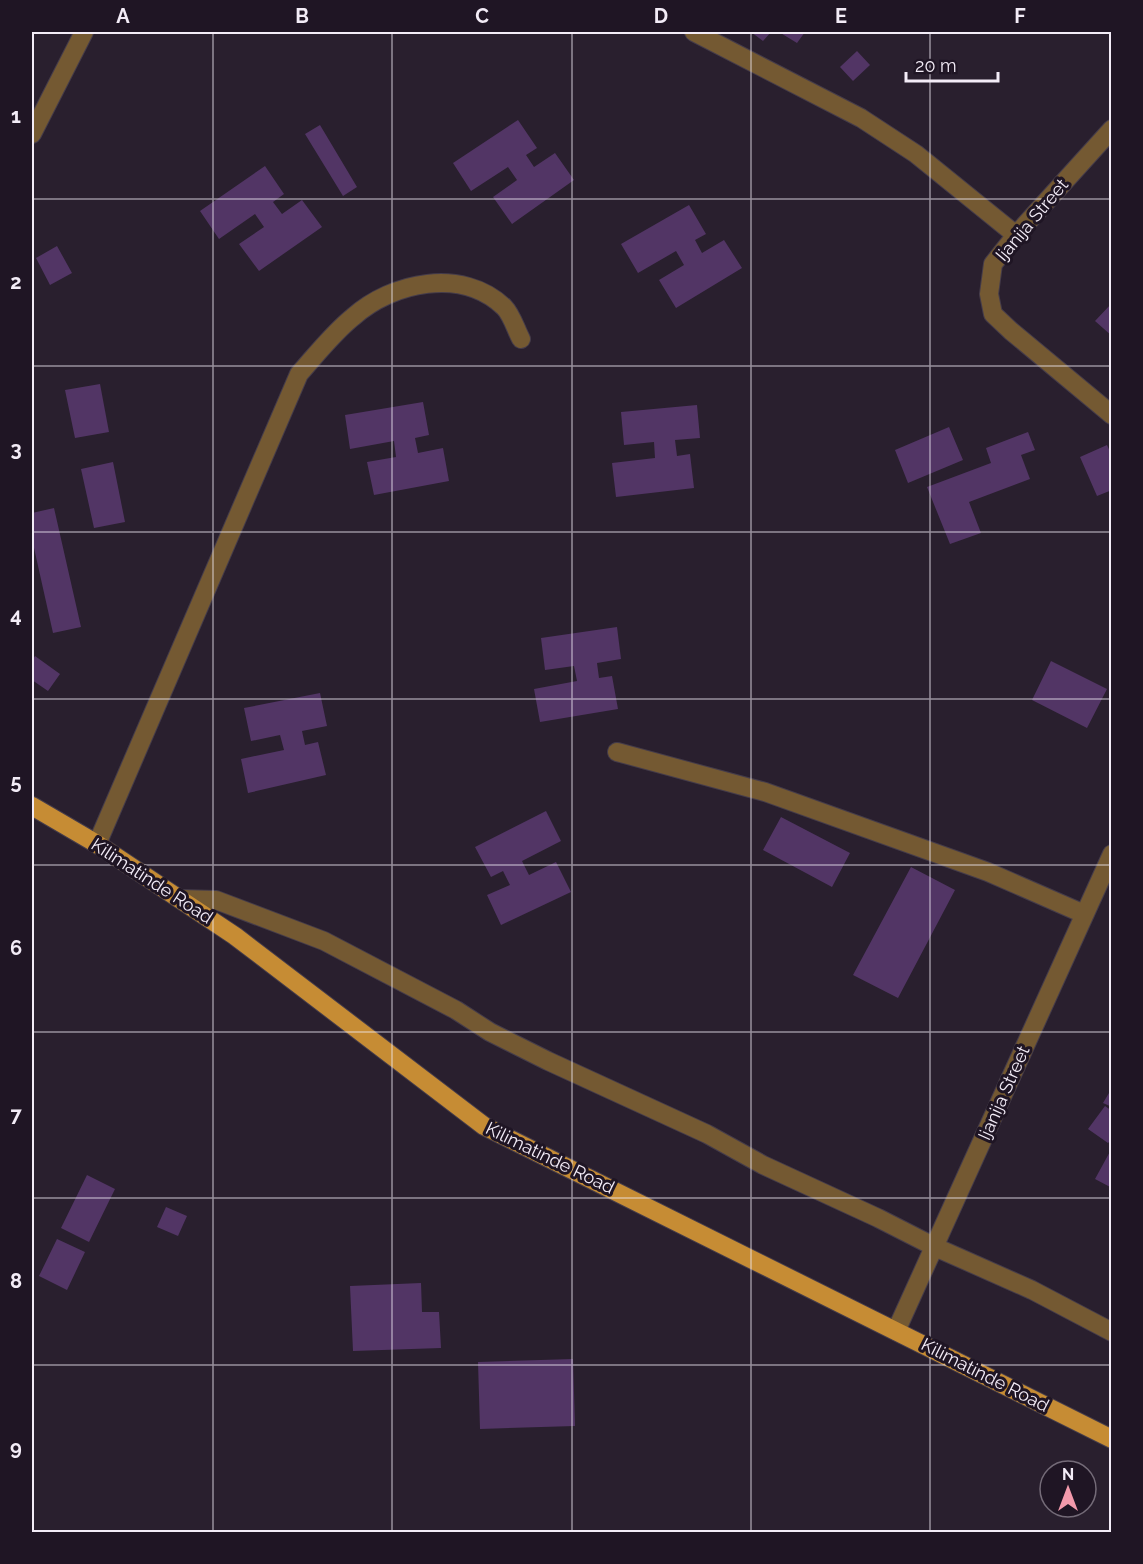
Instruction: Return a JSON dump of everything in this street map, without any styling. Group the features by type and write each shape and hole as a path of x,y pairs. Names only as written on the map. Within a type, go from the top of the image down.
{"main road":[{"name":"Kilimatinde Road","path":"32,806 97,844 235,936 483,1126 1112,1439"}],"street":[{"path":"32,134 84,32"},
{"path":"694,32 861,118 916,154 1016,235"},
{"name":"Ijanija Street","path":"1112,129 1016,235 993,264 989,294 993,314 1112,415"},
{"path":"97,844 299,374 353,316 398,289 436,282 477,290 505,308 521,339"},
{"path":"617,752 765,792 988,872 1084,914"},
{"name":"Ijanija Street","path":"896,1331 1112,854"},
{"path":"180,899 216,900 324,941 456,1010 490,1032 548,1061 708,1134 763,1165 879,1218 935,1247 1032,1290 1112,1332"}],"building":[{"path":"751,32 771,32 763,41"},
{"path":"779,32 805,32 797,43"},
{"path":"857,51 870,65 853,81 840,67"},
{"path":"518,120 537,148 526,155 534,167 555,153 574,180 512,224 493,197 517,180 508,167 471,191 453,163"},
{"path":"320,125 357,187 343,196 305,134"},
{"path":"265,166 284,194 273,202 282,214 302,200 322,227 259,271 239,244 264,227 255,214 219,239 200,211"},
{"path":"689,205 706,234 695,240 702,253 724,240 742,268 676,308 659,280 684,265 676,251 638,273 621,244"},
{"path":"57,246 72,273 50,285 36,258"},
{"path":"1112,303 1112,336 1095,321"},
{"path":"100,384 109,432 75,438 65,390"},
{"path":"423,402 429,435 415,438 418,453 443,448 449,481 374,495 367,462 396,457 394,441 350,449 345,415"},
{"path":"697,405 700,438 675,440 677,456 690,454 694,488 616,497 612,463 655,458 654,442 624,445 621,412"},
{"path":"949,427 963,460 908,483 895,450"},
{"path":"1028,432 1035,450 1021,455 1030,479 969,502 981,533 950,544 927,487 991,463 986,448"},
{"path":"1107,445 1112,456 1112,490 1097,496 1080,457"},
{"path":"113,462 125,522 94,528 81,469"},
{"path":"54,508 81,627 53,633 32,539 32,513"},
{"path":"617,627 621,659 597,663 599,678 612,676 618,709 540,722 534,689 577,681 574,666 545,670 541,638"},
{"path":"35,656 60,674 48,691 32,680 32,661"},
{"path":"1051,661 1107,689 1087,728 1032,700"},
{"path":"320,693 327,726 302,731 305,745 318,742 326,775 248,793 241,759 284,750 280,735 251,741 244,708"},
{"path":"546,811 561,841 522,861 529,875 556,862 571,892 501,925 487,895 510,885 503,871 491,877 475,847"},
{"path":"781,817 850,853 832,887 763,850"},
{"path":"911,867 955,890 898,998 853,975"},
{"path":"1112,1088 1112,1107 1103,1103"},
{"path":"1105,1106 1112,1111 1112,1139 1108,1143 1088,1129"},
{"path":"1112,1148 1112,1188 1095,1179"},
{"path":"87,1175 115,1189 89,1242 61,1228"},
{"path":"166,1207 187,1216 178,1236 157,1227"},
{"path":"57,1239 85,1252 67,1290 39,1276"},
{"path":"421,1283 422,1312 439,1312 441,1348 353,1351 350,1286"},
{"path":"573,1359 575,1426 480,1429 478,1362"}]}
